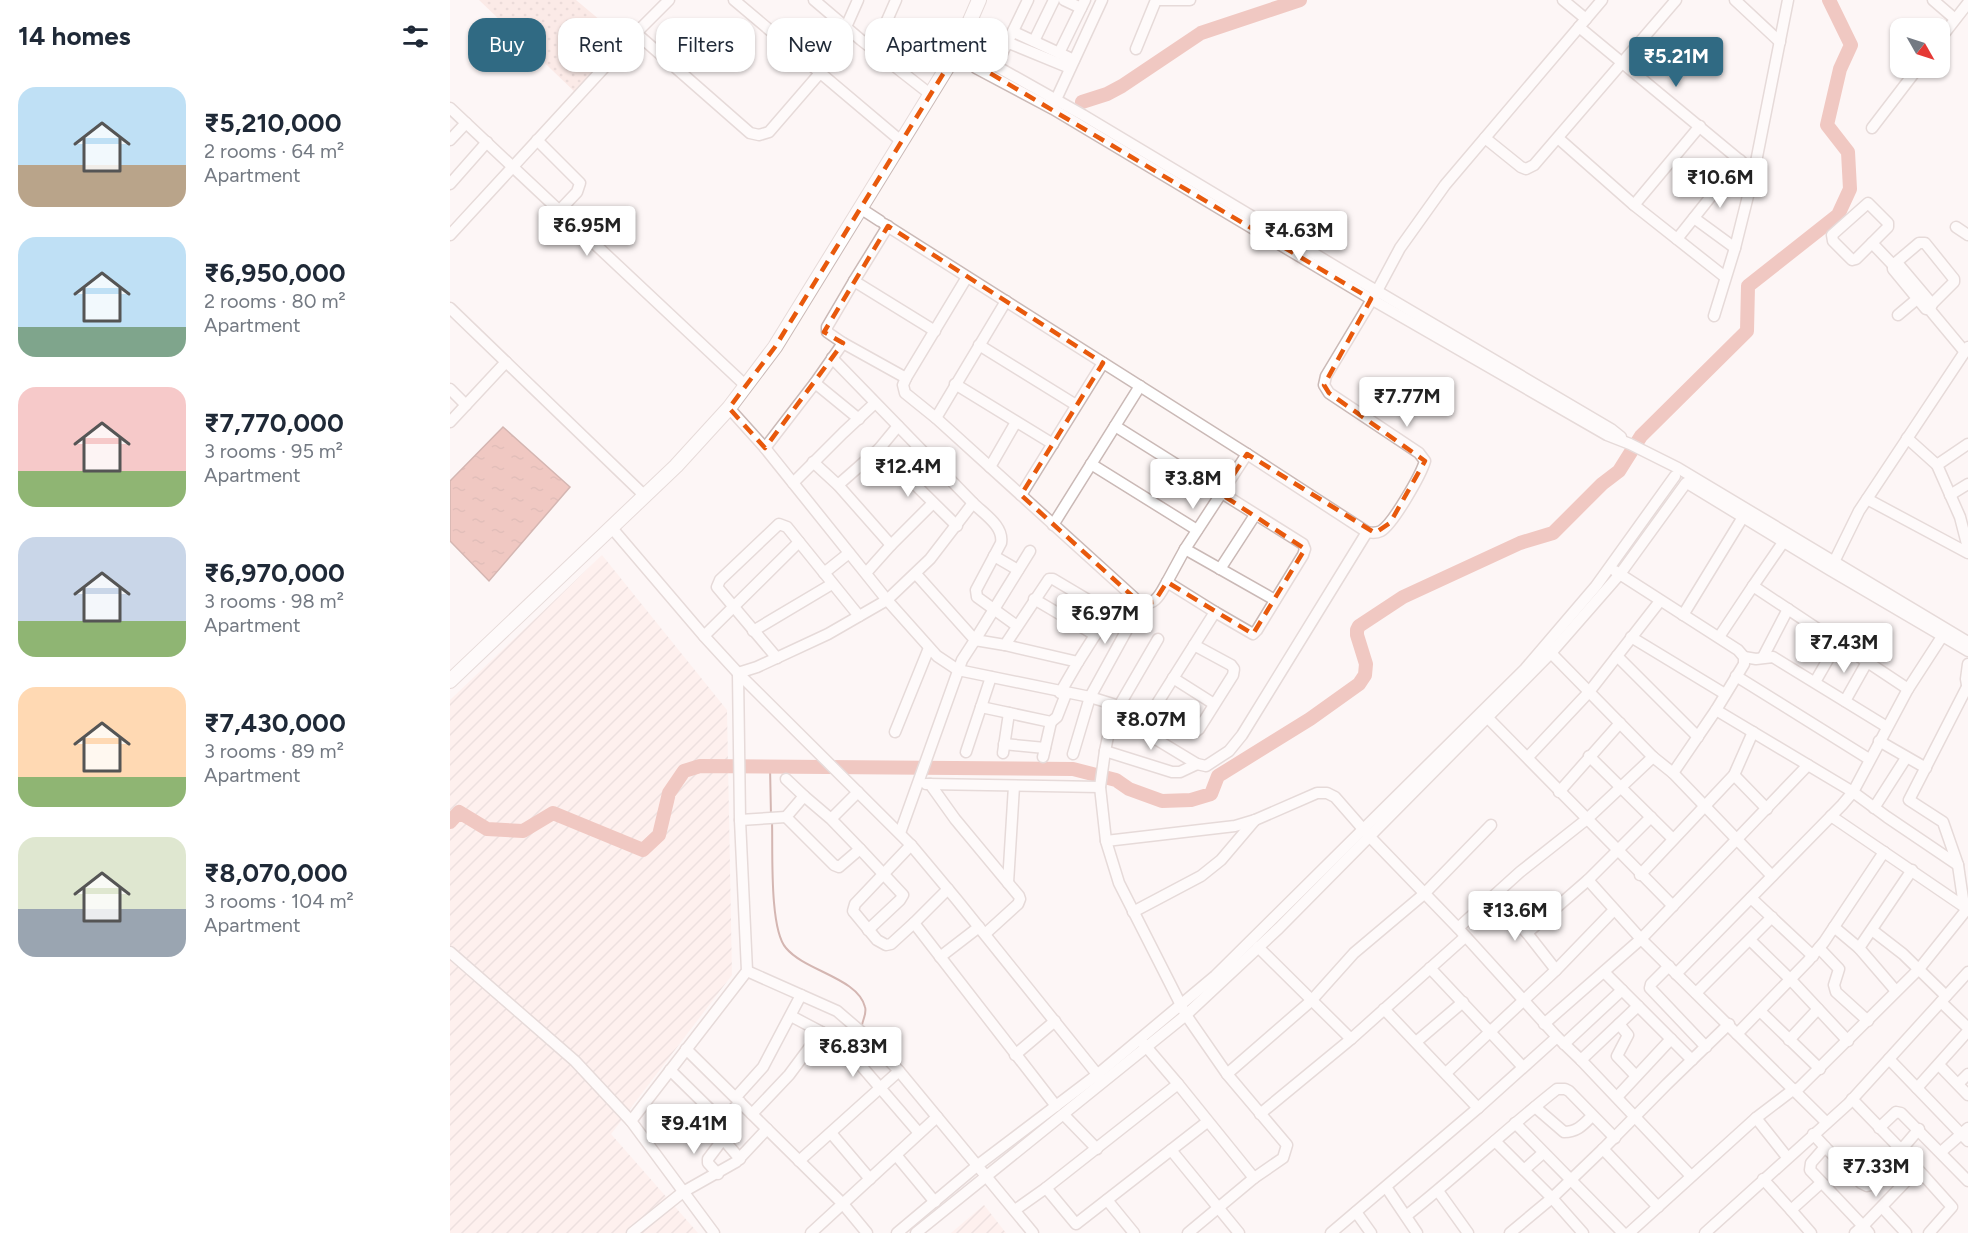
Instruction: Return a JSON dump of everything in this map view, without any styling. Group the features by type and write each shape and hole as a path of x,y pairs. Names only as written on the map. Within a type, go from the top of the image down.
{"main road":[{"path":"972,18 980,0"},
{"path":"450,681 676,466 729,408 775,347 944,72"}],"street":[{"path":"644,25 669,0"},
{"path":"814,0 835,18"},
{"path":"850,18 858,0"},
{"path":"888,18 896,0"},
{"path":"1028,0 1009,43 1072,64"},
{"path":"1034,41 1054,0"},
{"path":"1059,53 1083,4 1065,0"},
{"path":"1054,104 1102,0"},
{"path":"1136,49 1156,0 1190,0"},
{"path":"1563,0 1623,63 1754,172"},
{"path":"860,208 1367,532 1375,533 1383,530 1390,523 1421,473 1425,461 1419,453 1329,393 1324,385 1326,376 1400,248 1421,217 1445,185 1602,0"},
{"path":"1485,138 1521,167 1526,169 1534,165 1676,0"},
{"path":"1735,0 1780,42"},
{"path":"1714,316 1735,248 1754,172 1788,0"},
{"path":"1933,0 1955,19"},
{"path":"739,2 901,141"},
{"path":"1950,26 1968,3"},
{"path":"1014,32 1059,53 1072,64"},
{"path":"853,33 865,43"},
{"path":"644,40 750,133 759,135 769,132 820,73"},
{"path":"450,235 600,72"},
{"path":"902,72 930,94"},
{"path":"985,72 1054,104"},
{"path":"1005,72 1054,104 1374,295 1611,429 1630,444 1651,456 1678,468 1968,651"},
{"path":"1872,128 1910,78"},
{"path":"450,108 745,385"},
{"path":"450,140 466,123"},
{"path":"1634,205 1700,126"},
{"path":"1558,138 1634,205 1725,277"},
{"path":"537,140 580,183 577,192 559,211"},
{"path":"450,184 487,142"},
{"path":"1677,239 1740,160"},
{"path":"1868,203 1888,225 1872,243 1856,259 1852,260 1832,238 1834,232 1868,203"},
{"path":"1694,218 1735,248"},
{"path":"884,224 826,332 906,378"},
{"path":"1956,227 1968,235"},
{"path":"1872,243 1893,265 1893,269 1921,296 1926,309 1931,307 1954,282 1954,279 1924,243 1919,243 1893,265"},
{"path":"967,277 906,378 903,385 905,393 936,418 1140,603 1154,602 1185,549 1247,454"},
{"path":"854,281 935,331"},
{"path":"1898,315 1921,296"},
{"path":"936,418 1006,301"},
{"path":"1832,566 1867,499 1966,350 1931,307"},
{"path":"450,308 645,496"},
{"path":"765,448 843,343"},
{"path":"979,345 1076,405"},
{"path":"832,358 999,529 1002,535 1001,543 976,590 977,597 1017,626"},
{"path":"450,422 506,362"},
{"path":"1021,495 1103,363"},
{"path":"815,383 858,419"},
{"path":"955,384 1053,444"},
{"path":"1053,525 1140,386"},
{"path":"450,389 466,405"},
{"path":"793,483 875,403"},
{"path":"729,408 765,448 887,600 937,656 958,670 1090,698 1118,710 1141,729 1197,764 1206,766 1229,751 1242,735 1367,532"},
{"path":"990,467 1016,422"},
{"path":"838,485 879,449 898,426"},
{"path":"1115,426 1303,544 1305,549 1253,634 1167,582"},
{"path":"1907,438 1937,465 1960,517 1968,548"},
{"path":"1937,465 1968,444"},
{"path":"879,449 957,526"},
{"path":"1651,456 1675,476 1743,517 1968,642"},
{"path":"813,462 838,485 891,544"},
{"path":"1091,464 1197,530"},
{"path":"1485,715 1596,586 1675,476"},
{"path":"916,1233 987,1176 1060,1111 1258,947 1485,715 1551,653 1620,574 1686,483"},
{"path":"1950,495 1968,484"},
{"path":"1867,499 1968,553"},
{"path":"866,573 891,544 933,503"},
{"path":"738,673 828,634 887,600 916,574 957,526 973,503"},
{"path":"1220,568 1255,515"},
{"path":"1683,615 1743,517"},
{"path":"777,658 717,588 720,580 780,524 787,527 800,542 859,616"},
{"path":"611,527 738,673 911,845 1100,1078"},
{"path":"1719,637 1784,541"},
{"path":"704,636 800,542"},
{"path":"1185,549 1275,600"},
{"path":"900,833 958,670 1030,551"},
{"path":"824,573 849,553"},
{"path":"994,556 1018,570"},
{"path":"1610,567 1719,637 1744,657 1755,660 1773,657 1887,727"},
{"path":"916,574 975,640 1078,662"},
{"path":"1005,645 1045,582 1053,579 1129,626 1090,698 1073,754"},
{"path":"753,631 832,584"},
{"path":"1753,586 1908,689"},
{"path":"1034,599 1095,634"},
{"path":"1528,757 1589,692 1660,601"},
{"path":"1763,657 1788,609"},
{"path":"1141,729 1215,612"},
{"path":"1009,713 1003,748 1044,752 1051,722 1057,717 1063,693 1078,662 1109,613"},
{"path":"1706,1047 1650,988 1651,984 1672,970 1751,897 1853,792 1878,741 1943,635"},
{"path":"1631,638 1725,694"},
{"path":"1158,639 1118,710 1104,754 1100,783 1106,841 1115,873 1183,1011 1227,1074 1287,1145 1283,1158 1254,1178 1188,1233"},
{"path":"1815,682 1838,642"},
{"path":"1153,710 1190,732 1194,732 1233,675 1234,669 1231,665 1194,645"},
{"path":"896,732 929,648"},
{"path":"1551,653 1772,876"},
{"path":"1617,656 1698,737"},
{"path":"1673,774 1744,664 1744,657"},
{"path":"1845,701 1867,662"},
{"path":"1629,1233 1756,1118 1820,1069 1919,969 1966,908 1958,865 1943,822 1909,800 1968,689 1966,679 1968,664"},
{"path":"631,1121 747,970 740,820 738,673"},
{"path":"1736,676 1869,759"},
{"path":"966,752 991,677"},
{"path":"1173,678 1214,704"},
{"path":"981,707 1051,722"},
{"path":"1716,710 1853,792 1958,865"},
{"path":"1485,715 1673,906"},
{"path":"1559,792 1620,723"},
{"path":"1640,875 1734,775 1753,732"},
{"path":"1878,741 1926,768"},
{"path":"1104,754 1172,772 1180,772 1197,764"},
{"path":"1589,756 1673,839"},
{"path":"1260,1114 1351,1039 1430,968 1492,898 1520,872 1587,819 1653,757"},
{"path":"1874,808 1906,758"},
{"path":"1544,1024 1641,939 1808,765"},
{"path":"1734,775 1767,809"},
{"path":"786,779 831,819 901,891 903,897 868,930"},
{"path":"919,779 930,784 1014,786 1100,783"},
{"path":"930,784 955,819 1020,899 1018,904 940,957"},
{"path":"1008,883 1014,786"},
{"path":"831,819 858,792"},
{"path":"1106,841 1235,826 1255,820 1317,793 1335,796 1544,1024 1691,1176"},
{"path":"740,820 778,817 804,796"},
{"path":"1831,816 1966,908"},
{"path":"778,817 839,867 843,866 860,849"},
{"path":"1527,933 1588,880 1651,817"},
{"path":"1133,912 1201,876 1221,860 1255,820"},
{"path":"1227,1074 1311,1001 1354,953 1425,894 1491,825"},
{"path":"1183,1011 1215,976 1368,833"},
{"path":"911,845 853,908 854,915 882,944 891,944 948,889"},
{"path":"1737,1034 1816,952 1884,852"},
{"path":"1859,948 1912,870"},
{"path":"1588,880 1641,939 1826,1122"},
{"path":"1751,897 1772,917 1839,969 1834,986 1836,992 1868,1021"},
{"path":"1492,898 1527,933 1556,970"},
{"path":"1446,1073 1556,970 1614,910"},
{"path":"1696,993 1772,917"},
{"path":"914,922 1060,1111 1097,1149"},
{"path":"1834,927 1859,948 1896,991"},
{"path":"1872,930 1919,969 1968,1030 1917,1089"},
{"path":"1750,940 1848,1041"},
{"path":"1258,947 1351,1039"},
{"path":"450,952 575,1061 631,1121 714,1233"},
{"path":"1430,968 1523,1067"},
{"path":"747,970 837,1011 865,1035 899,1071 1033,1233"},
{"path":"1604,972 1692,1060"},
{"path":"1705,1233 1852,1099 1968,972"},
{"path":"1331,1233 1523,1067 1560,1041 1622,990"},
{"path":"722,1121 763,1067 801,995"},
{"path":"1416,1042 1463,1002"},
{"path":"1581,1060 1638,1006"},
{"path":"1384,1009 1478,1108"},
{"path":"1789,1040 1818,1009"},
{"path":"1760,1011 1820,1069"},
{"path":"791,1016 821,1032 857,1061 919,1133"},
{"path":"1015,1055 1055,1022"},
{"path":"1619,1024 1628,1035 1617,1056 1636,1076"},
{"path":"1510,1233 1571,1180 1729,1024"},
{"path":"752,1114 789,1075 821,1032"},
{"path":"1617,1097 1671,1039"},
{"path":"1143,1044 1254,1178"},
{"path":"686,1049 843,1204 867,1233"},
{"path":"1889,1059 1917,1089 1966,1134 1941,1152"},
{"path":"1939,1065 1968,1095"},
{"path":"670,1071 725,1125 723,1139 708,1159 708,1163 718,1174"},
{"path":"800,1161 899,1071"},
{"path":"1958,1084 1968,1074"},
{"path":"1015,1210 1097,1149 1178,1084"},
{"path":"1406,1216 1557,1089 1565,1089 1572,1093 1615,1138"},
{"path":"1852,1099 1952,1207 1929,1233"},
{"path":"1535,1107 1564,1132 1579,1129 1592,1116"},
{"path":"897,1233 978,1165 1060,1111"},
{"path":"1880,1128 1893,1113 1899,1111 1968,1181"},
{"path":"811,1233 937,1117"},
{"path":"1756,1118 1787,1157"},
{"path":"1076,1224 1207,1122"},
{"path":"1515,1124 1623,1233"},
{"path":"632,1233 683,1192 718,1174 740,1159 767,1129"},
{"path":"1813,1134 1861,1184 1867,1186 1871,1185 1900,1149 1919,1130"},
{"path":"831,1132 870,1179"},
{"path":"723,1139 740,1159"},
{"path":"1495,1141 1552,1198 1582,1233"},
{"path":"1825,1147 1810,1163 1810,1170 1862,1231 1911,1176 1916,1167"},
{"path":"1603,1149 1658,1207"},
{"path":"1171,1150 1239,1233"},
{"path":"1524,1170 1543,1153"},
{"path":"896,1155 935,1202"},
{"path":"1763,1179 1809,1232"},
{"path":"1791,1210 1821,1183"},
{"path":"1386,1187 1417,1233"},
{"path":"1046,1188 1084,1233"},
{"path":"1438,1191 1468,1233"},
{"path":"1107,1200 1134,1233"},
{"path":"1882,1207 1906,1233"},
{"path":"1356,1212 1371,1233"}],"highlighted area":[{"path":"956,53 1371,299 1324,385 1329,393 1425,461 1390,523 1375,533 1247,454 1221,494 1305,549 1253,634 1167,582 1154,602 1140,603 1021,495 1103,363 888,226 824,332 843,343 765,448 729,408 775,347"}],"shaded area":[{"path":"479,0 576,0 598,18 558,18 558,72 597,72 577,94 546,64 546,18 498,18"},
{"path":"602,555 727,710 732,975 611,1134 698,1233 450,1233 450,700"},
{"path":"984,1205 1006,1233 951,1233"}],"water":[{"path":"503,427 570,487 489,581 450,541 450,481"}],"waterway":[{"path":"1082,102 1107,94 1122,86 1201,33 1300,0"},
{"path":"450,822 459,812 487,829 523,831 553,813 643,850 659,835 669,793 684,771 700,766 1073,769 1116,780 1129,789 1162,801 1191,800 1211,794 1218,776 1310,719 1359,684 1365,675 1366,664 1357,635 1359,626 1403,597 1520,543 1553,533 1602,484 1619,471 1641,436 1747,331 1748,286 1838,215 1850,189 1848,152 1827,125 1840,69 1851,45 1829,0"},
{"path":"770,766 771,816"},
{"path":"772,821 774,907 781,938 786,948 795,956 842,982 860,997 865,1009 862,1025"}]}
